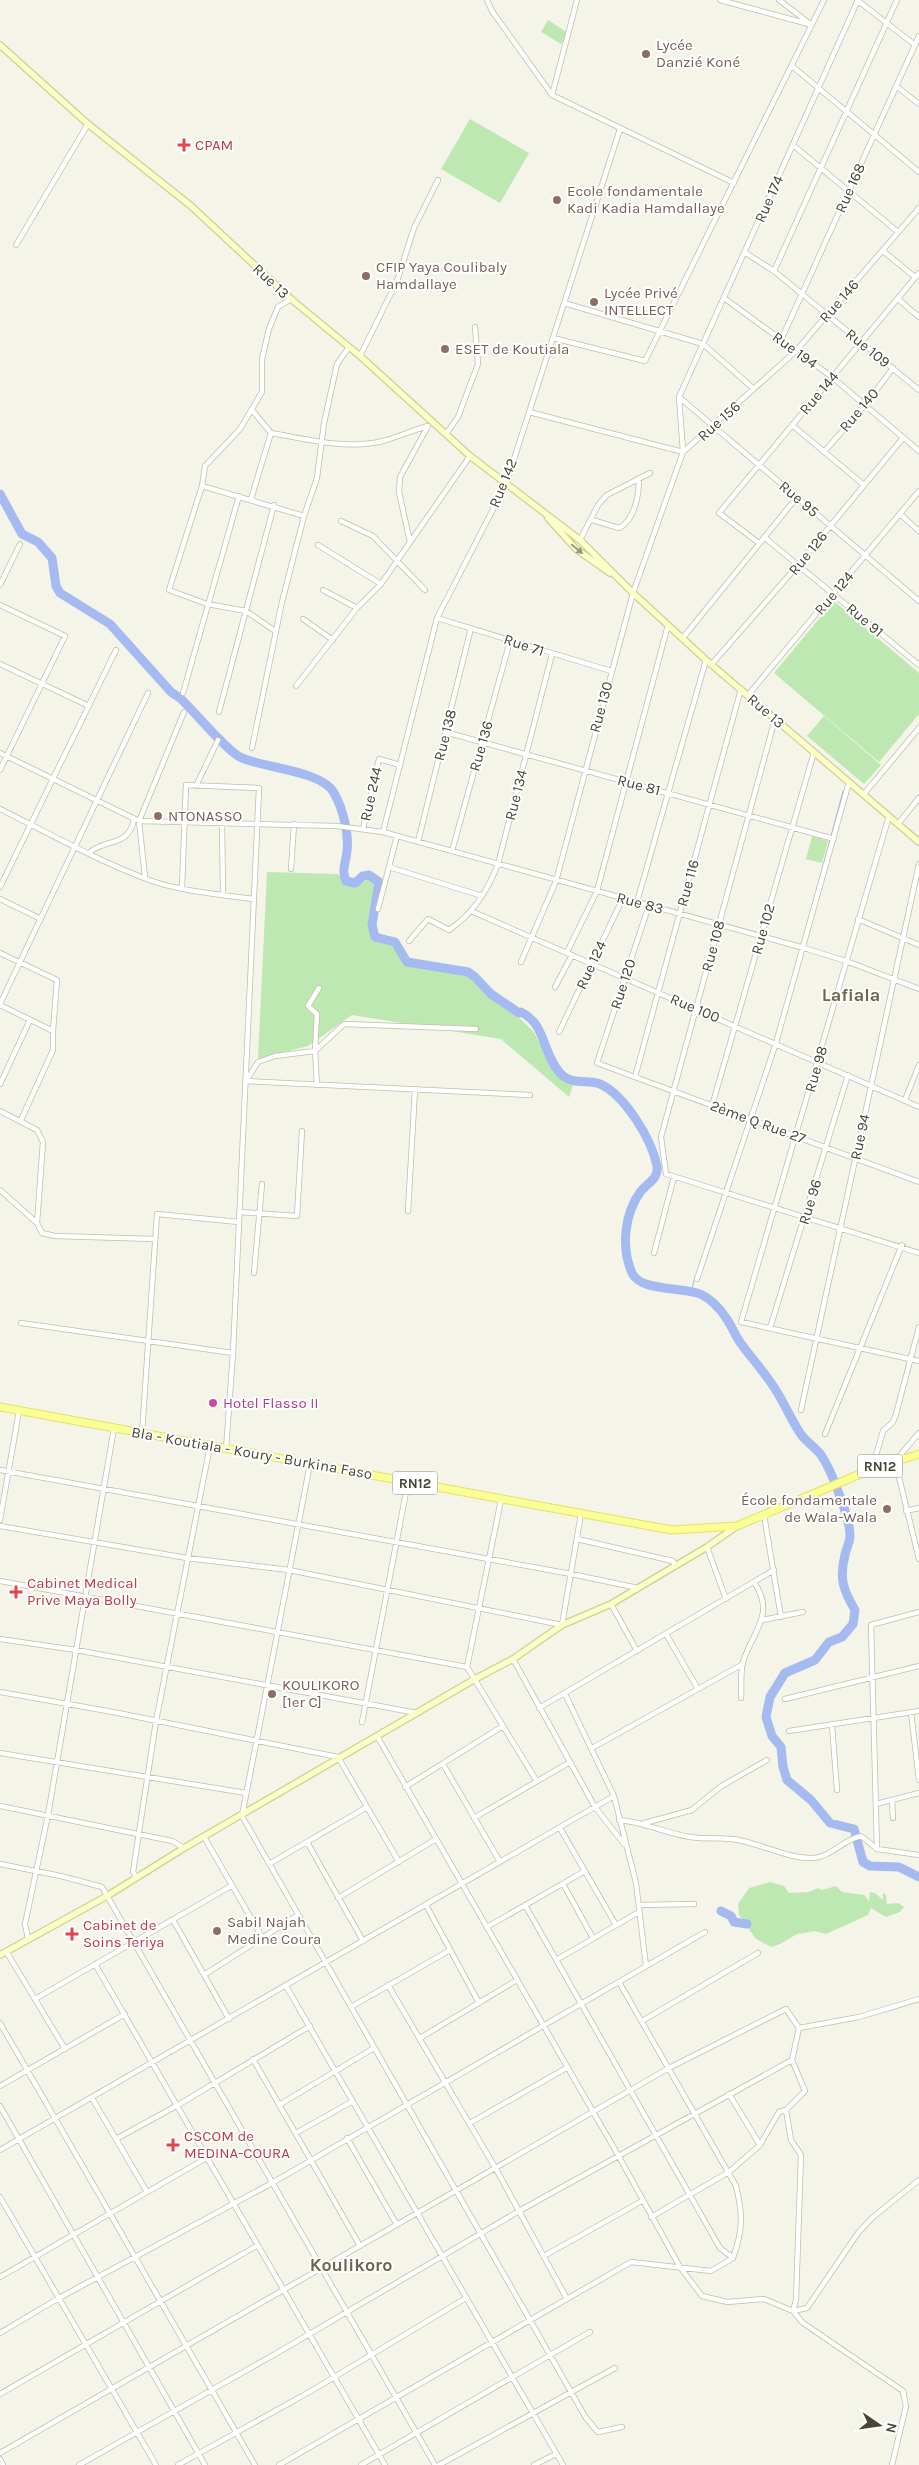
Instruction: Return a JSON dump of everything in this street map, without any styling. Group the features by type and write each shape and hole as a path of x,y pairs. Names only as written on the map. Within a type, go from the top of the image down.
{"main road":[{"name":"Bla - Koutiala - Koury - Burkina Faso","path":"0,1407 672,1530 737,1526 872,1469"},
{"name":"RN12","path":"872,1469 919,1454"}],"street":[{"path":"487,0 492,11 552,95 734,183"},
{"path":"552,95 577,0"},
{"path":"720,0 812,25"},
{"path":"780,0 812,25"},
{"path":"553,338 645,361 824,0"},
{"path":"858,0 915,45"},
{"name":"Rue 174","path":"679,398 858,0"},
{"path":"774,271 897,0"},
{"name":"Rue 168","path":"781,340 919,36"},
{"name":"Rue 13","path":"0,45 88,124 191,206 290,299 360,356 429,423 446,434 470,456 580,540 600,558 615,576 706,660 919,842"},
{"path":"792,66 919,172"},
{"path":"896,86 918,101"},
{"path":"16,245 88,124"},
{"name":"Rue 142","path":"383,832 437,618 506,484 620,129"},
{"path":"793,144 898,232"},
{"path":"360,356 397,280 414,228 438,180"},
{"name":"Rue 146","path":"754,390 796,351 919,208"},
{"path":"883,250 917,275"},
{"name":"Rue 109","path":"744,252 774,271 919,390"},
{"name":"Rue 144","path":"759,543 719,513 917,275"},
{"name":"Rue 194","path":"724,298 832,377 919,451"},
{"path":"275,631 246,611 207,604 169,590 202,486 205,466 240,429 262,392 262,359 269,329 278,307 290,299"},
{"path":"898,299 919,317"},
{"path":"564,303 703,344 754,390"},
{"path":"446,434 458,417 478,364 475,327"},
{"path":"252,748 275,631 304,516 317,478 324,423 337,364 349,347"},
{"name":"Rue 140","path":"824,452 866,405 893,368"},
{"name":"Rue 156","path":"683,452 754,390"},
{"path":"529,412 683,452 679,398"},
{"name":"Rue 95","path":"679,398 919,601"},
{"path":"252,410 271,432 323,442 366,444 384,441 429,423"},
{"path":"410,542 399,492 400,477 429,423"},
{"path":"792,425 864,485"},
{"path":"251,499 271,432"},
{"name":"Rue 126","path":"712,665 798,566 903,438"},
{"name":"Rue 130","path":"521,962 556,881 584,770 633,593 683,452"},
{"path":"296,686 357,608 381,584 470,456"},
{"path":"580,540 592,520 598,505 607,495 650,473"},
{"path":"592,520 619,528 626,525 639,495 639,478"},
{"path":"202,486 304,516"},
{"name":"Rue 124","path":"748,695 919,491"},
{"path":"183,693 207,604 240,496"},
{"path":"682,638 797,497"},
{"path":"219,712 274,506"},
{"path":"900,514 919,531"},
{"name":"Rue 13","path":"546,515 576,549 615,576"},
{"path":"342,521 373,536 425,590"},
{"name":"Rue 91","path":"764,537 919,665"},
{"path":"0,585 20,544"},
{"path":"318,545 381,584"},
{"path":"323,590 357,608"},
{"path":"0,606 65,636 0,770"},
{"name":"Rue 71","path":"437,618 552,654 611,670"},
{"path":"302,619 333,640"},
{"path":"555,987 597,891 668,625"},
{"name":"Rue 138","path":"418,842 471,628"},
{"name":"Rue 136","path":"452,852 510,641"},
{"path":"0,887 116,650"},
{"name":"Rue 134","path":"410,942 428,919 449,930 456,926 471,911 482,896 498,864 552,654"},
{"path":"637,902 706,660"},
{"path":"0,664 89,706"},
{"name":"Rue 116","path":"635,1077 741,690"},
{"path":"53,1031 0,1004 148,693"},
{"path":"89,853 94,848 113,844 127,836 132,830 184,712"},
{"name":"Rue 108","path":"674,1177 666,1174 661,1137 775,719"},
{"path":"864,794 919,728"},
{"name":"Rue 81","path":"445,732 834,838"},
{"path":"196,786 218,740"},
{"name":"Rue 102","path":"712,1106 814,752"},
{"path":"0,753 137,820"},
{"name":"Rue 244","path":"360,829 379,759 400,765"},
{"path":"697,1279 776,1043 849,782"},
{"path":"182,887 186,786 259,788 233,1353 226,1448"},
{"path":"898,824 919,798"},
{"path":"0,809 76,847 145,877 182,887 254,899"},
{"name":"Rue 98","path":"770,1328 741,1322 889,816"},
{"path":"137,820 145,877"},
{"name":"Rue 83","path":"137,820 337,826 383,832 804,948 846,961 919,989"},
{"path":"222,822 223,895"},
{"path":"291,869 294,824"},
{"path":"378,909 397,836"},
{"name":"Rue 94","path":"801,1410 919,864"},
{"path":"389,867 482,896"},
{"path":"0,898 42,919"},
{"name":"Rue 124","path":"559,1032 623,898"},
{"name":"Rue 120","path":"596,1063 649,906"},
{"name":"Rue 100","path":"471,911 919,1106"},
{"path":"858,919 919,945"},
{"path":"0,953 57,980 53,1050 21,1120"},
{"path":"317,1085 315,1051 317,1014 308,1006 319,988"},
{"path":"0,1084 30,1020"},
{"path":"246,1081 258,1062 275,1056 315,1051 344,1024 476,1029"},
{"name":"2ème Q Rue 27","path":"596,1063 919,1182"},
{"path":"905,1100 919,1065"},
{"name":"Rue 96","path":"770,1328 848,1075"},
{"path":"246,1081 530,1095"},
{"path":"408,1211 415,1090"},
{"path":"0,1111 38,1130 43,1142 37,1223"},
{"path":"240,1212 297,1216 302,1131"},
{"path":"654,1253 674,1177 841,1227 919,1253"},
{"path":"254,1273 262,1184"},
{"path":"0,1190 37,1223 42,1233 55,1236 155,1239"},
{"path":"142,1433 157,1214 239,1222"},
{"path":"824,1434 902,1246"},
{"path":"21,1324 233,1353"},
{"path":"872,1469 883,1431 893,1422 896,1414 919,1327"},
{"path":"770,1328 919,1362"},
{"path":"0,1520 20,1410"},
{"path":"28,1939 25,1924 48,1815 114,1428"},
{"path":"919,1434 895,1461 919,1559"},
{"path":"136,1877 133,1872 146,1777 210,1446"},
{"path":"310,1464 242,1816 550,2355 572,2390 586,2418 598,2432 622,2427"},
{"path":"0,1470 571,1574 638,1588"},
{"path":"362,1722 408,1482"},
{"path":"501,1500 467,1667 536,1780"},
{"path":"906,1511 919,1508"},
{"path":"562,1625 581,1514"},
{"path":"764,1515 781,1617"},
{"path":"0,1526 95,1544 187,1558 289,1570 562,1625"},
{"path":"0,1954 106,1896 338,1757 474,1679 513,1659 562,1625 611,1604 707,1547 737,1526"},
{"path":"577,1538 673,1561 675,1566"},
{"path":"707,1547 726,1599"},
{"path":"540,1708 774,1570"},
{"path":"0,1581 467,1667"},
{"path":"741,1698 743,1664 764,1611 762,1594 754,1582"},
{"path":"611,1604 637,1651"},
{"path":"762,1620 803,1612"},
{"path":"877,1849 870,1625 919,1612"},
{"path":"666,1634 698,1689"},
{"path":"0,1639 76,1650 417,1713"},
{"path":"513,1659 595,1807 625,1846"},
{"path":"592,1748 743,1664"},
{"path":"785,1699 919,1666"},
{"path":"0,1692 338,1757 399,1862"},
{"path":"565,1694 614,1796 625,1846 636,1883 646,1966"},
{"path":"789,1731 919,1711"},
{"path":"911,1712 919,1780"},
{"path":"832,1724 837,1790"},
{"path":"406,1786 503,1726"},
{"path":"377,1736 594,2112 680,2267 702,2296 727,2302 764,2299 793,2311 803,2323 904,2392 906,2406 892,2465"},
{"path":"0,1753 246,1794"},
{"path":"642,1824 692,1810 720,1787 767,1760"},
{"path":"474,1818 536,1780 570,1762"},
{"path":"443,1764 500,1862"},
{"path":"876,1804 919,1793"},
{"path":"0,2150 614,1796"},
{"path":"892,1800 892,1818"},
{"path":"0,1806 172,1841 184,1848"},
{"path":"269,1864 367,1806"},
{"path":"619,1820 691,1837 720,1837 742,1840 814,1858 822,1856 854,1837 861,1836 877,1849 919,1855"},
{"path":"560,1828 616,1925"},
{"path":"204,1838 262,1937"},
{"path":"338,1898 436,1839"},
{"path":"307,1842 363,1941"},
{"path":"0,1864 99,1886 134,1942 434,2465"},
{"path":"487,1927 585,1871"},
{"path":"563,1884 593,1938"},
{"path":"35,1999 231,1886"},
{"path":"639,1905 694,1904"},
{"path":"426,1905 478,2003"},
{"path":"525,1905 720,2248 733,2258"},
{"path":"556,1960 639,1912"},
{"path":"204,1975 298,1915"},
{"path":"173,1920 229,2019"},
{"path":"0,2333 97,2277 272,2183 704,1932"},
{"path":"351,2007 450,1950"},
{"path":"6,1951 64,2049"},
{"path":"642,2021 758,1953"},
{"path":"95,1964 385,2465"},
{"path":"420,2038 517,1980"},
{"path":"279,2465 631,2262 711,2271 733,2258 738,2243 742,2211 736,2186 619,1982"},
{"path":"388,1985 470,2123 567,2299"},
{"path":"286,1986 564,2465"},
{"path":"799,2028 859,2017 919,2000"},
{"path":"0,2453 283,2288 458,2192 669,2068 786,2009 799,2028 792,2060 805,2091 786,2110 779,2112 760,2145 729,2172 652,2217"},
{"path":"0,2086 125,2014"},
{"path":"0,2023 255,2465"},
{"path":"116,2139 178,2105 310,2026"},
{"path":"279,2105 374,2048"},
{"path":"254,2060 360,2246"},
{"path":"79,2465 310,2334 519,2211 792,2060"},
{"path":"470,2123 568,2067"},
{"path":"729,2094 760,2145"},
{"path":"92,2098 147,2192"},
{"path":"296,2133 353,2101"},
{"path":"0,2106 205,2465"},
{"path":"786,2110 791,2140 801,2154 796,2300 793,2311"},
{"path":"347,2138 397,2226"},
{"path":"0,2277 208,2157"},
{"path":"793,2311 806,2308 872,2218 919,2180"},
{"path":"0,2197 156,2465"},
{"path":"544,2256 642,2201"},
{"path":"0,2394 258,2245"},
{"path":"178,2465 466,2298"},
{"path":"361,2465 590,2332"},
{"path":"439,2465 615,2368"},
{"path":"534,2465 556,2454"},
{"path":"0,2459 3,2465"}],"green space":[{"path":"548,20 568,33 561,44 541,32"},
{"path":"470,119 529,153 500,203 441,169"},
{"path":"834,601 919,673 919,714 879,762 774,673"},
{"path":"824,716 881,765 864,784 807,736"},
{"path":"812,836 828,841 822,863 806,859"},
{"path":"267,872 337,874 353,886 370,879 375,882 377,933 389,942 406,964 479,979 533,1031 557,1074 573,1085 569,1097 501,1039 352,1015 308,1046 258,1059"},
{"path":"770,1882 784,1886 789,1893 809,1892 818,1888 822,1890 836,1886 842,1892 864,1895 869,1901 870,1892 875,1893 883,1900 883,1893 886,1895 887,1904 898,1903 904,1907 900,1912 886,1917 871,1908 868,1915 826,1934 815,1931 797,1934 771,1947 756,1939 739,1915 738,1904 749,1888"}],"waterway":[{"path":"0,494 22,534 38,542 52,558 56,586 60,593 110,624 171,692 180,698 227,747 240,757 250,761 305,774 317,779 327,785 334,793 343,814 346,829 347,851 344,870 346,881 355,883 363,876 369,875 379,882 372,925 375,937 395,942 407,962 468,972 491,994 519,1013 521,1012 529,1017 540,1031 550,1057 560,1073 570,1080 600,1084 619,1098 636,1119 650,1144 657,1170 655,1177 635,1200 628,1220 626,1253 632,1273 636,1279 651,1286 689,1291 701,1295 720,1310 740,1342 773,1386 800,1433 824,1459 835,1482 848,1519 850,1538 843,1563 842,1577 845,1590 855,1610 853,1624 842,1637 829,1642 815,1660 785,1673 770,1697 766,1717 772,1736 781,1747 783,1767 787,1780 811,1800 830,1823 854,1829 863,1862 870,1866 899,1867 919,1877"},
{"path":"831,836 843,791"},
{"path":"808,921 830,840"},
{"path":"724,1190 740,1145"},
{"path":"700,1264 723,1194"},
{"path":"691,1292 695,1277"},
{"path":"721,1911 731,1916 734,1922 747,1924"}],"place":[{"name":"Lycée Danzié Koné","path":"646,54"},
{"name":"CPAM","path":"184,145"},
{"name":"Ecole fondamentale Kadi Kadia Hamdallaye","path":"557,200"},
{"name":"CFIP Yaya Coulibaly Hamdallaye","path":"366,276"},
{"name":"Lycée Privé INTELLECT","path":"594,302"},
{"name":"ESET de Koutiala","path":"445,349"},
{"name":"NTONASSO","path":"158,816"},
{"name":"Hotel Flasso II","path":"213,1403"},
{"name":"École fondamentale de Wala-Wala","path":"887,1509"},
{"name":"Cabinet Medical Prive Maya Bolly","path":"16,1592"},
{"name":"KOULIKORO [1er C]","path":"272,1694"},
{"name":"Sabil Najah Medine Coura","path":"217,1931"},
{"name":"Cabinet de Soins Teriya","path":"72,1934"},
{"name":"CSCOM de MEDINA-COURA","path":"173,2145"}],"district":[{"name":"Lafiala","path":"851,995"},
{"name":"Koulikoro","path":"351,2265"}]}
